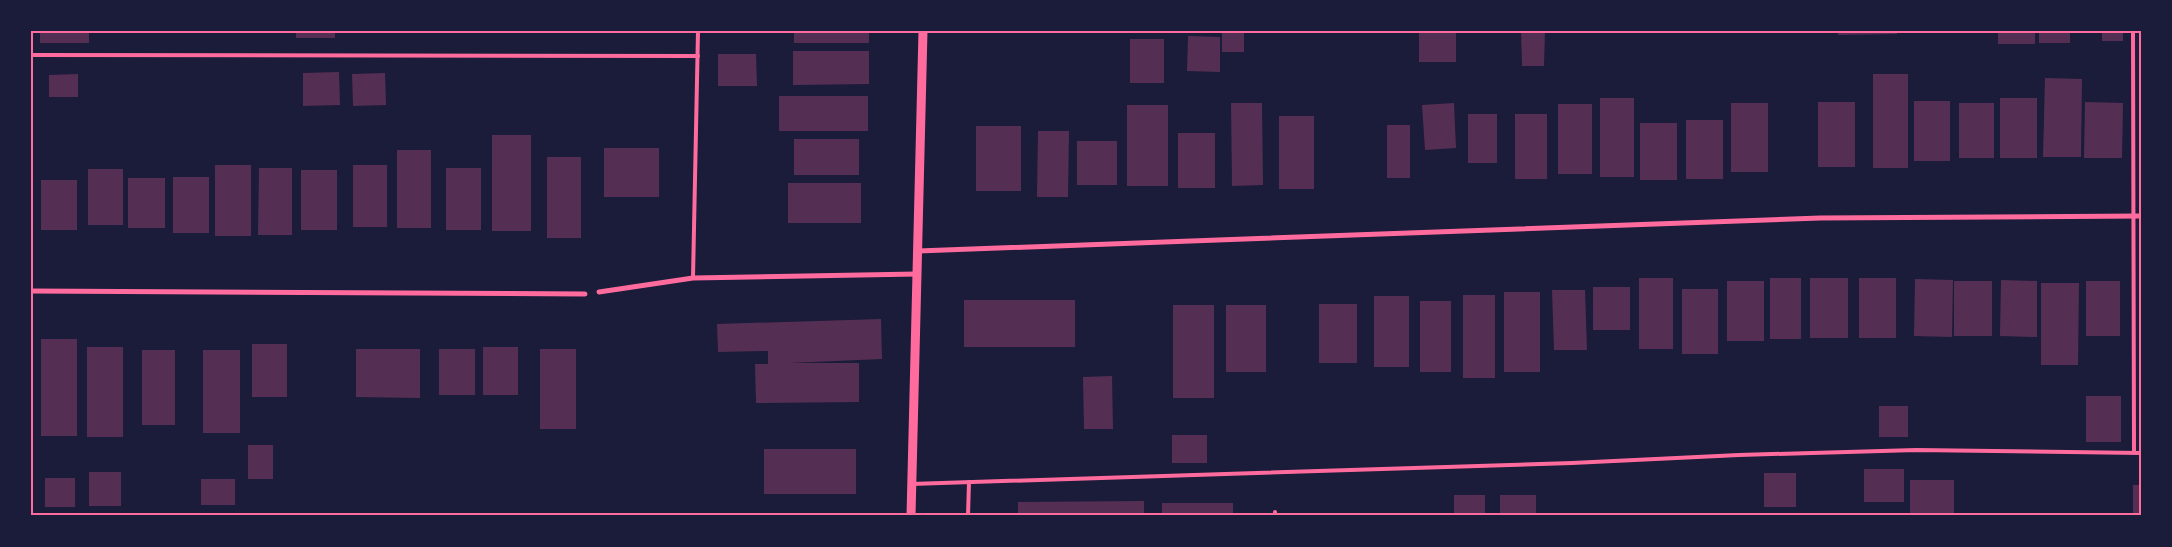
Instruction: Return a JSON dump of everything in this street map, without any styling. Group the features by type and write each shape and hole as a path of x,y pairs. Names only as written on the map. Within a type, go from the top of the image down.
{"street":[{"path":"911,516 923,31"},
{"path":"918,251 1820,218 2141,216"},
{"path":"599,292 693,278 917,274"},
{"path":"31,290 585,294"}],"lane":[{"path":"693,278 698,31"},
{"path":"2133,31 2134,452"},
{"path":"31,55 698,56"},
{"path":"911,484 1916,450 2141,452"},
{"path":"968,516 969,482"}],"building":[{"path":"40,31 89,31 89,43 40,43"},
{"path":"296,31 335,31 335,38 296,38"},
{"path":"794,31 869,31 869,43 794,43"},
{"path":"1222,31 1244,31 1244,52 1222,52"},
{"path":"1419,31 1456,31 1456,62 1419,62"},
{"path":"1521,31 1545,31 1544,66 1522,66"},
{"path":"1838,31 1897,31 1897,34 1838,35"},
{"path":"1998,31 2035,31 2035,44 1998,44"},
{"path":"2039,31 2070,31 2070,43 2039,43"},
{"path":"2102,31 2123,31 2123,41 2102,41"},
{"path":"1188,36 1220,37 1220,72 1187,71"},
{"path":"1130,39 1164,39 1164,83 1130,83"},
{"path":"793,51 869,51 869,84 793,85"},
{"path":"718,54 756,54 757,86 718,86"},
{"path":"339,72 340,105 303,106 303,73"},
{"path":"385,73 386,105 353,106 352,74"},
{"path":"78,74 78,97 49,97 49,75"},
{"path":"1873,74 1908,74 1908,168 1873,168"},
{"path":"2045,78 2082,79 2081,157 2043,157"},
{"path":"779,96 868,96 868,131 779,131"},
{"path":"1600,98 1634,98 1634,177 1600,177"},
{"path":"2000,98 2037,98 2037,158 2000,158"},
{"path":"1914,101 1950,101 1950,161 1914,161"},
{"path":"1818,102 1855,102 1855,167 1818,167"},
{"path":"2085,102 2123,103 2122,158 2084,158"},
{"path":"1231,103 1262,103 1263,185 1232,186"},
{"path":"1454,103 1456,148 1425,150 1422,105"},
{"path":"1731,103 1768,103 1768,172 1731,172"},
{"path":"1959,103 1994,103 1994,158 1959,158"},
{"path":"1558,104 1592,104 1592,174 1558,174"},
{"path":"1127,105 1168,105 1168,186 1127,186"},
{"path":"1468,114 1497,114 1497,163 1468,163"},
{"path":"1515,114 1547,114 1547,179 1515,179"},
{"path":"1279,116 1314,116 1314,189 1279,189"},
{"path":"1686,120 1723,120 1723,179 1686,179"},
{"path":"1640,123 1677,123 1677,180 1640,180"},
{"path":"1387,125 1410,125 1410,178 1387,178"},
{"path":"976,126 1021,126 1021,191 976,191"},
{"path":"1038,131 1069,131 1068,197 1037,197"},
{"path":"1178,133 1215,133 1215,188 1178,188"},
{"path":"492,135 531,135 531,231 492,231"},
{"path":"794,139 859,139 859,175 794,175"},
{"path":"1077,141 1117,141 1117,185 1077,185"},
{"path":"604,148 659,148 659,197 604,197"},
{"path":"397,150 431,150 431,228 397,228"},
{"path":"547,157 581,157 581,238 547,238"},
{"path":"215,165 251,165 251,236 215,236"},
{"path":"353,165 387,165 387,227 353,227"},
{"path":"259,168 292,168 292,235 258,235"},
{"path":"446,168 481,168 481,230 446,230"},
{"path":"88,169 123,169 123,225 88,225"},
{"path":"301,170 337,170 337,230 301,230"},
{"path":"173,177 209,177 209,233 173,233"},
{"path":"128,178 165,178 165,228 128,228"},
{"path":"41,180 77,180 77,230 41,230"},
{"path":"788,183 861,183 861,223 788,223"},
{"path":"1639,278 1673,278 1673,349 1639,349"},
{"path":"1770,278 1801,278 1801,339 1770,339"},
{"path":"1810,278 1848,278 1848,338 1810,338"},
{"path":"1859,278 1896,278 1896,338 1859,338"},
{"path":"1915,279 1953,280 1952,337 1914,336"},
{"path":"2001,280 2037,281 2037,337 2000,336"},
{"path":"1727,281 1764,281 1764,341 1727,341"},
{"path":"1954,281 1992,281 1992,336 1954,336"},
{"path":"2086,281 2120,281 2120,336 2086,336"},
{"path":"2041,283 2079,283 2078,365 2041,365"},
{"path":"1593,287 1630,287 1630,330 1593,330"},
{"path":"1682,289 1718,289 1718,354 1682,354"},
{"path":"1552,290 1585,290 1587,350 1554,350"},
{"path":"1504,292 1540,292 1540,372 1504,372"},
{"path":"1463,295 1495,295 1495,378 1463,378"},
{"path":"1374,296 1409,296 1409,367 1374,367"},
{"path":"964,300 1075,300 1075,347 964,347"},
{"path":"1420,301 1451,301 1451,372 1420,372"},
{"path":"1319,304 1357,304 1357,363 1319,363"},
{"path":"1173,305 1214,305 1214,398 1173,398"},
{"path":"1226,305 1266,305 1266,372 1226,372"},
{"path":"881,319 882,359 789,363 859,363 859,402 756,403 755,364 768,364 768,351 718,352 717,324"},
{"path":"41,339 77,339 77,436 41,436"},
{"path":"252,344 287,344 287,397 252,397"},
{"path":"87,347 123,347 123,437 87,437"},
{"path":"483,347 518,347 518,395 483,395"},
{"path":"356,349 420,349 420,398 356,397"},
{"path":"439,349 475,349 475,395 439,395"},
{"path":"540,349 576,349 576,429 540,429"},
{"path":"142,350 175,350 175,425 142,425"},
{"path":"203,350 240,350 240,433 203,433"},
{"path":"1112,376 1113,429 1084,429 1083,377"},
{"path":"2086,396 2121,396 2121,442 2086,442"},
{"path":"1879,406 1908,406 1908,437 1879,437"},
{"path":"1172,435 1207,435 1207,463 1172,463"},
{"path":"248,445 273,445 273,479 248,479"},
{"path":"764,449 856,449 856,494 764,494"},
{"path":"1864,469 1904,469 1904,502 1864,502"},
{"path":"89,472 121,472 121,506 89,506"},
{"path":"1764,473 1796,473 1796,507 1764,507"},
{"path":"45,478 75,478 75,507 45,507"},
{"path":"201,479 235,479 235,505 201,505"},
{"path":"1910,480 1954,480 1954,516 1910,516"},
{"path":"2133,485 2141,485 2141,516 2133,516"},
{"path":"1454,495 1485,495 1485,516 1454,516"},
{"path":"1500,495 1536,495 1536,516 1500,516"},
{"path":"1144,501 1144,516 1018,516 1018,502"},
{"path":"1162,503 1233,503 1233,516 1162,516"}]}
